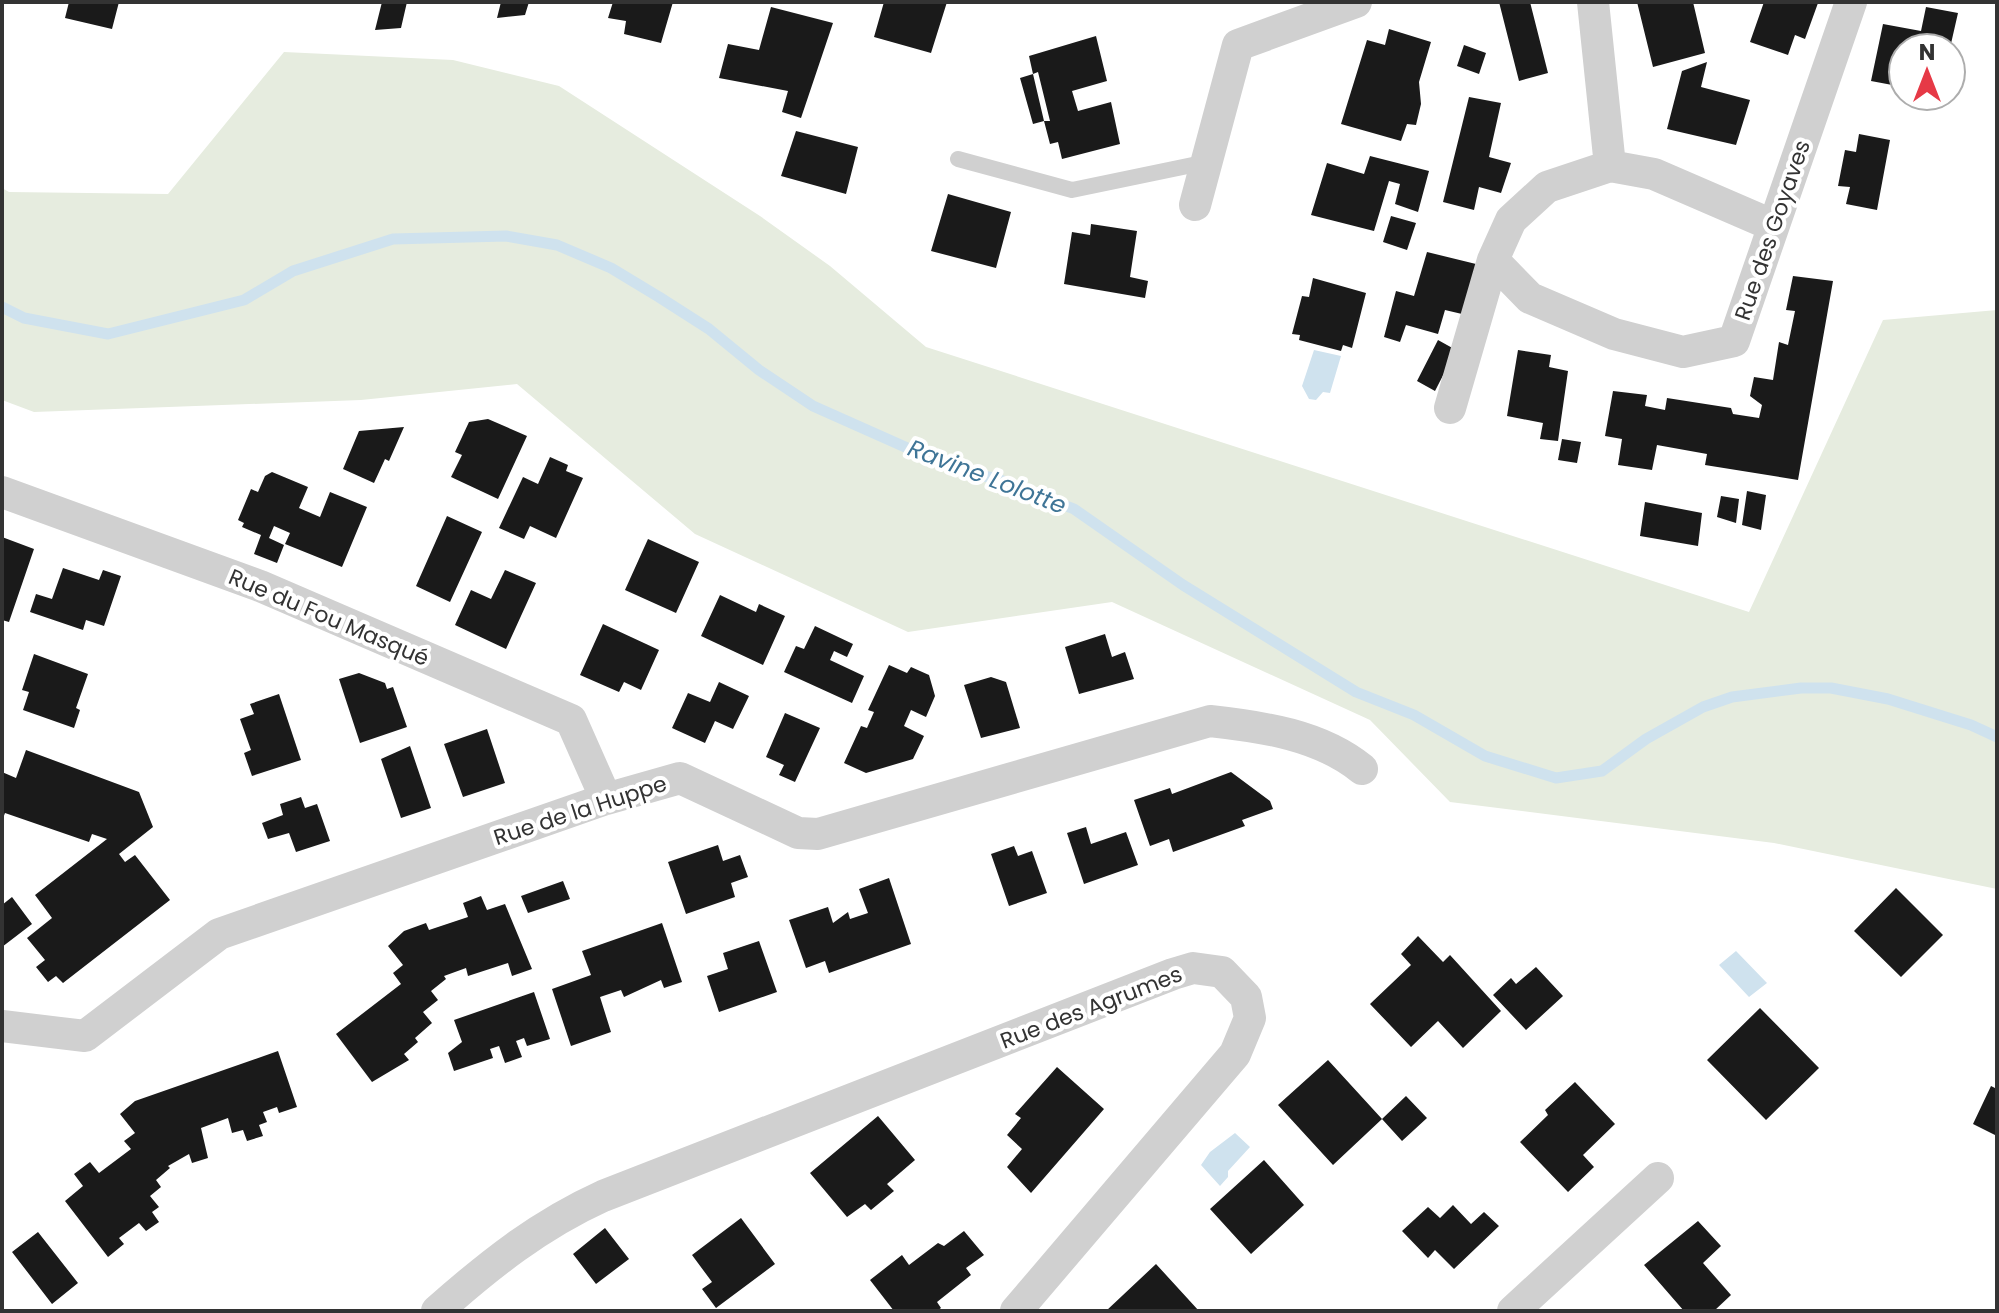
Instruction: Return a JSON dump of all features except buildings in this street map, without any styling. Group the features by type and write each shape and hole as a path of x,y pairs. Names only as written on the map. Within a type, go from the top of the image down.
{"street":[{"path":"1195,205 1238,45 1356,2"},
{"path":"1593,2 1610,166"},
{"name":"Rue des Goyaves","path":"1493,260 1530,298 1614,334 1683,352 1734,341 1851,2"},
{"path":"1450,408 1493,260 1511,220 1547,187 1610,166 1654,174 1772,225"},
{"name":"Rue du Fou Masqué","path":"2,492 260,586 571,720 606,799"},
{"name":"Rue de la Huppe","path":"2,1026 85,1036 219,934 606,799 680,778 798,833 818,834 1210,721 1262,726 1338,750 1362,769"},
{"name":"Rue des Agrumes","path":"437,1311 499,1255 561,1215 603,1196 1173,974 1193,968 1222,972 1246,997 1250,1018 1235,1054 1016,1311"},
{"path":"1513,1311 1658,1178"}],"lane":[{"path":"958,159 1072,190 1207,162"}],"shaded area":[{"path":"284,52 453,60 559,86 760,216 830,266 926,347 1749,612 1883,320 1997,310 1997,889 1774,843 1450,802 1370,720 1112,602 908,632 695,534 517,384 361,400 34,412 2,400 2,188 9,192 168,194"}],"water":[{"path":"1314,350 1341,356 1330,393 1323,392 1316,400 1309,399 1302,386"},
{"path":"1736,951 1767,983 1749,997 1719,965"},
{"path":"1235,1133 1250,1147 1228,1171 1228,1177 1220,1186 1201,1165 1210,1152"}],"waterway":[{"name":"Ravine Lolotte","path":"2,307 24,318 108,334 244,300 293,271 393,239 506,236 557,245 611,268 659,297 709,329 759,370 813,406 959,471 998,479 1074,509 1183,585 1356,692 1414,715 1485,756 1556,778 1602,771 1646,739 1703,707 1732,697 1801,688 1831,688 1888,699 1971,725 1997,737"}]}
